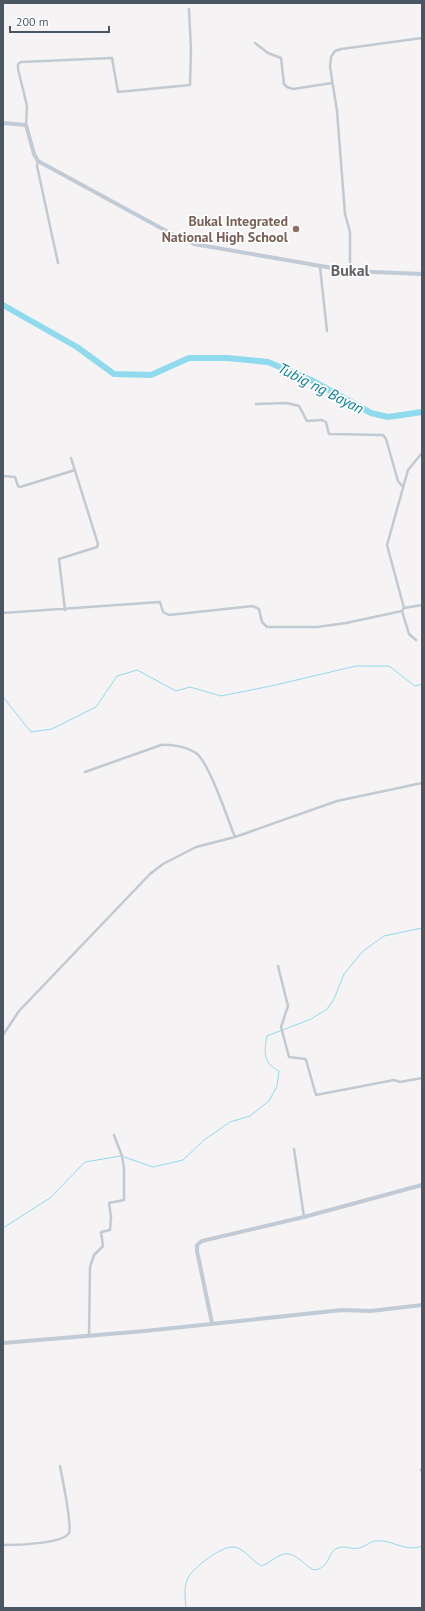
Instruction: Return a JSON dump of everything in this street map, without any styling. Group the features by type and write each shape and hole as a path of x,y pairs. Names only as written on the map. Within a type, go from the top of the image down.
{"street":[{"path":"190,9 190,86 118,92 112,58 21,62 18,64 26,106 26,125 34,154 38,161 170,234 194,244 350,271 422,274"},
{"path":"350,271 350,232 345,214 337,111 330,67 331,57 335,51 422,38"},
{"path":"255,43 268,53 281,58 284,84 287,87 293,89 332,83"},
{"path":"3,124 26,125"},
{"path":"38,161 37,166 58,263"},
{"path":"320,267 327,330"},
{"path":"256,404 287,403 299,406 307,421 322,420 326,422 329,434 383,435 386,439 398,482 403,488"},
{"path":"416,640 409,634 387,545 408,470 422,453"},
{"path":"65,610 59,559 97,547 98,544 71,458"},
{"path":"3,476 14,476 18,486 20,487 75,470"},
{"path":"3,613 65,610 160,602 163,612 169,615 253,606 259,609 263,626 317,627 346,623 422,606"},
{"path":"85,772 161,745 168,744 188,749 198,754 214,780 235,837"},
{"path":"3,1035 19,1011 154,870 196,847 235,837 337,801 422,783"},
{"path":"278,966 288,1006 281,1027 289,1058 305,1058 316,1095 394,1080 400,1082 422,1078"},
{"path":"89,1336 90,1267 94,1255 103,1246 101,1232 110,1230 109,1203 124,1200 124,1168 122,1156 114,1135"},
{"path":"294,1149 304,1217"},
{"path":"212,1323 197,1251 197,1244 202,1240 304,1217 422,1185"},
{"path":"3,1343 89,1336 342,1310 371,1311 422,1305"},
{"path":"3,1545 53,1541 66,1536 69,1533 60,1466"}],"waterway":[{"name":"Tubig ng Bayan","path":"3,305 77,347 114,374 151,375 189,358 227,358 268,362 311,380 371,413 388,417 422,412"},
{"path":"3,697 31,732 52,729 96,707 117,676 137,670 176,691 190,687 221,696 356,666 389,666 415,686 422,684"},
{"path":"124,1157 153,1167 183,1160 204,1140 230,1122 250,1116 269,1101 277,1086 279,1071 267,1061 265,1052 267,1036 311,1019 327,1009 334,999 344,974 363,951 384,936 422,928"},
{"path":"3,1228 50,1198 85,1162 121,1156"},
{"path":"186,1608 185,1587 190,1575 200,1564 229,1547 242,1550 255,1562 262,1566 279,1556 290,1554 314,1570 323,1566 332,1552 340,1547 359,1548 376,1541 411,1548 422,1546"}],"place":[{"name":"Bukal Integrated National High School","path":"296,229"}],"district":[{"name":"Bukal","path":"350,270"}]}
